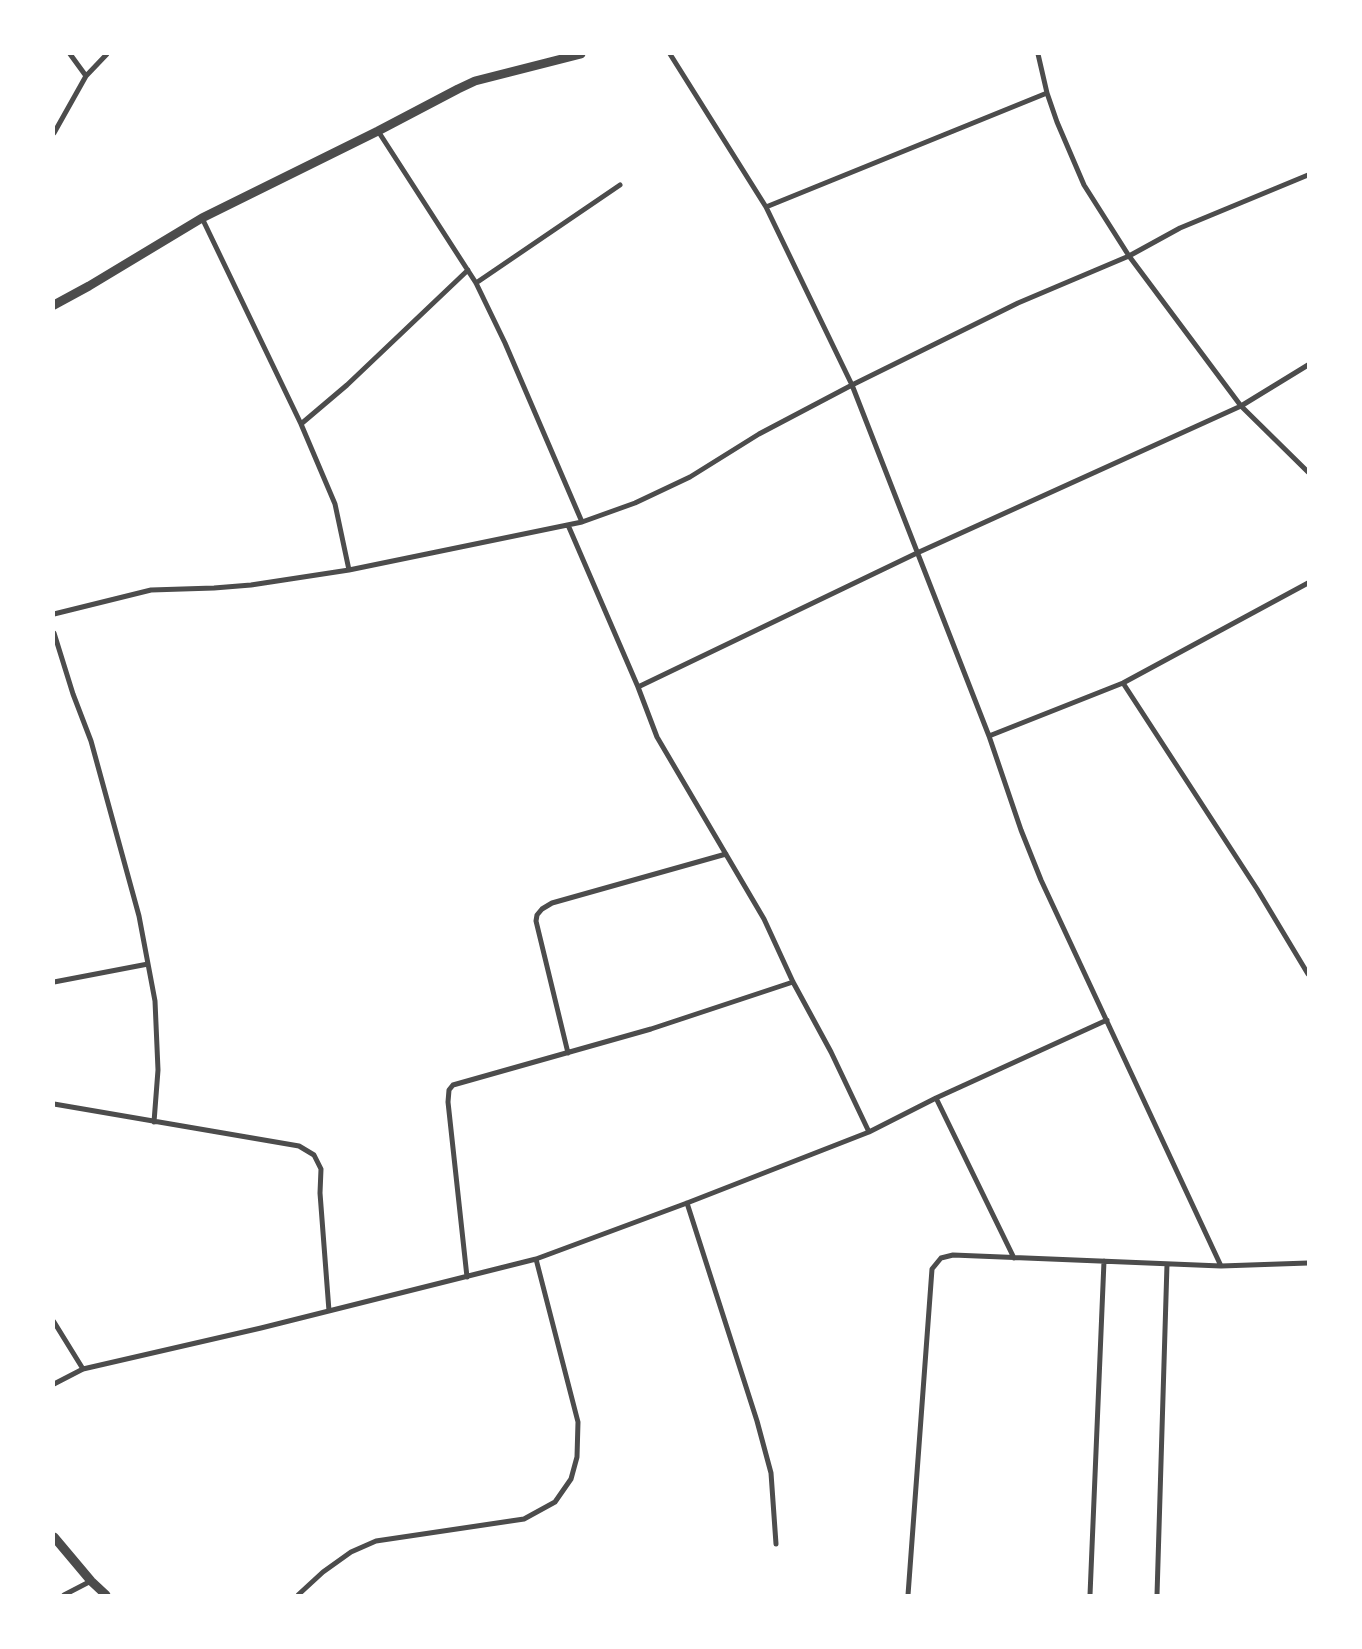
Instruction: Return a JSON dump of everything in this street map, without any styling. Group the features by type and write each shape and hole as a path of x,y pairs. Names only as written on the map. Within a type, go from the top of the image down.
{"street":[{"path":"70,54 86,76"},
{"path":"54,133 86,76 106,54"},
{"path":"54,304 89,286 202,218 475,81 581,54"},
{"path":"670,54 766,207 852,385 989,736 1021,830 1041,880 1221,1266"},
{"path":"1038,54 1047,93 1057,122 1084,185 1129,256 1241,406 1308,472"},
{"path":"766,207 1047,93"},
{"path":"378,131 476,283 505,343 582,522"},
{"path":"54,614 151,590 251,585 349,570 582,522 635,503 690,477 759,434 1018,302 1129,256 1180,228 1308,176"},
{"path":"476,283 620,185"},
{"path":"202,218 301,424 335,504 349,570"},
{"path":"301,424 346,386 468,270"},
{"path":"638,687 917,553 1241,406 1308,365"},
{"path":"568,525 638,687 657,737 764,919 793,982 869,1132"},
{"path":"989,736 1124,684 1308,583"},
{"path":"54,632 73,694 91,740 139,916 154,1001 157,1060 154,1122"},
{"path":"1124,684 1258,889 1308,974"},
{"path":"568,1053 536,921 537,915 552,903 726,854"},
{"path":"54,982 148,964"},
{"path":"468,1277 448,1102 449,1090 453,1085 651,1029 793,982"},
{"path":"54,1384 83,1369 329,1311 536,1259 869,1132 936,1098 1107,1020"},
{"path":"936,1098 1014,1258"},
{"path":"54,1104 300,1146 314,1155 321,1169 320,1192 329,1311"},
{"path":"687,1203 757,1421 771,1473 776,1544"},
{"path":"908,1595 932,1269 941,1258 953,1255 1221,1266 1308,1263"},
{"path":"298,1595 323,1572 351,1552 376,1541 524,1519 556,1502 571,1479 577,1456 578,1422 536,1259"},
{"path":"1090,1595 1104,1261"},
{"path":"1157,1595 1167,1264"},
{"path":"54,1322 83,1369"},
{"path":"54,1537 91,1581 106,1595"},
{"path":"64,1595 91,1581"}]}
